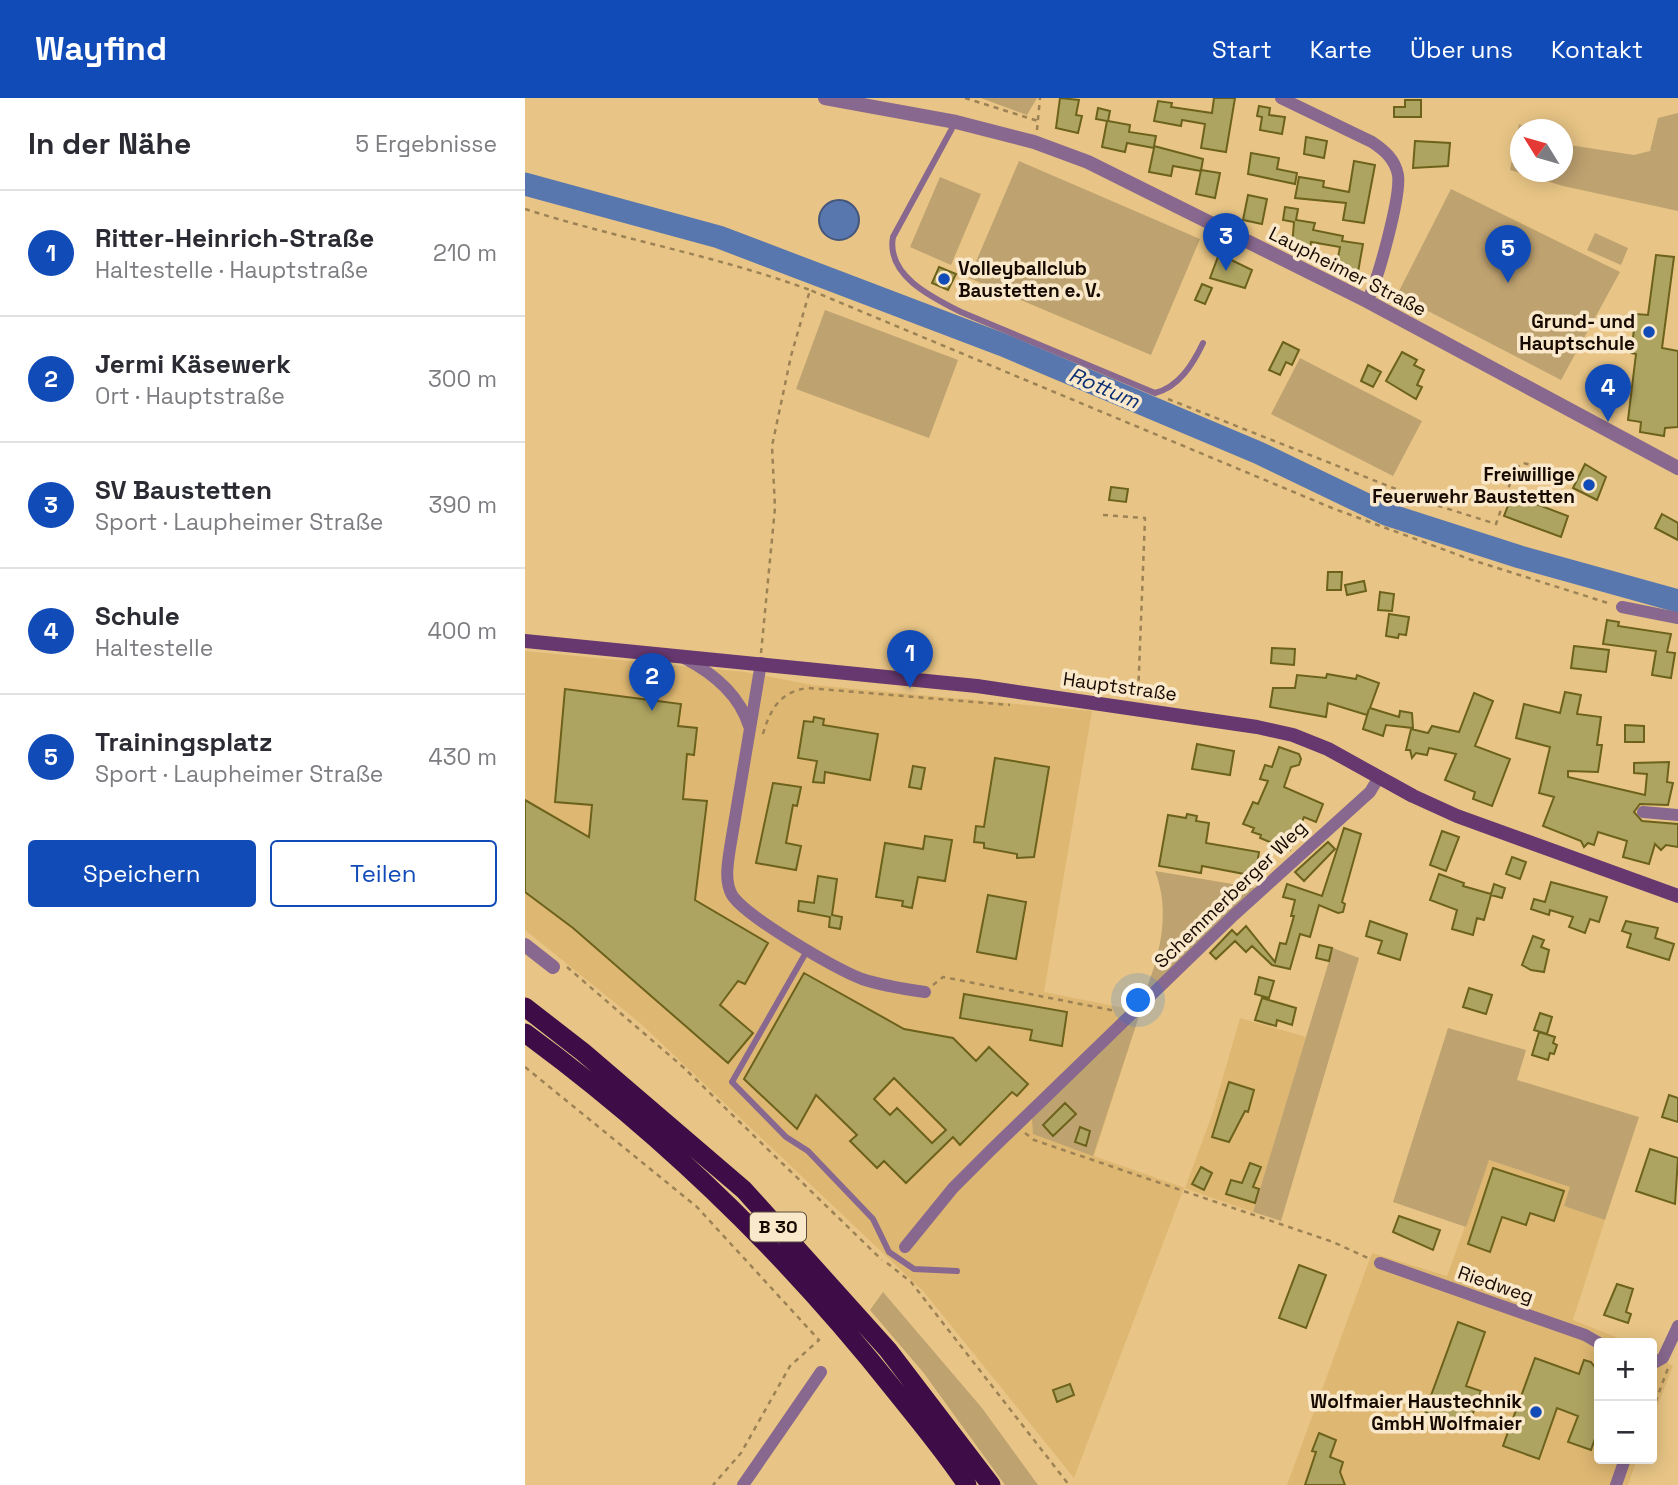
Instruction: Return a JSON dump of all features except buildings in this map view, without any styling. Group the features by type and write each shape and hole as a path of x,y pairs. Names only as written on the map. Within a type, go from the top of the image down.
{"highway":[{"name":"B 30","path":"525,1007 593,1060 744,1191 888,1350 991,1485"},
{"name":"B 30","path":"525,1034 652,1136 794,1273 866,1354 967,1485"}],"main road":[{"name":"Hauptstraße","path":"525,641 977,686 1137,708 1293,735 1328,749 1457,816 1678,896"}],"street":[{"name":"Laupheimer Straße","path":"825,98 956,121 1034,142 1089,162 1367,301 1678,468"},
{"path":"1281,98 1372,142 1386,151 1393,162 1398,183 1378,277 1367,301"},
{"path":"1622,607 1678,618"},
{"path":"679,655 700,666 725,686 744,708 750,729"},
{"path":"761,663 729,860 730,892 756,919 859,978 925,992"},
{"name":"Schemmerberger Weg","path":"905,1247 953,1188 991,1150 1234,915 1370,792 1378,777"},
{"path":"1643,812 1678,815"},
{"path":"525,945 557,965"},
{"name":"Riedweg","path":"1380,1263 1594,1340"},
{"path":"1657,1361 1663,1358 1678,1326"},
{"path":"743,1485 821,1372"},
{"path":"1616,1485 1623,1464"}],"lane":[{"path":"956,121 893,237 890,250 893,263 932,297 961,312 1155,393 1165,391 1191,367 1203,343"},
{"path":"808,949 732,1082 786,1137 808,1151 873,1219 889,1252 914,1269 957,1271"}],"path":[{"path":"965,98 1038,121 1040,98"},
{"path":"525,209 584,228 771,276 810,290 1332,508 1472,561 1622,607"},
{"path":"761,663 775,508 772,446 791,356 810,290"},
{"path":"1155,393 1449,510 1496,524 1515,469 1523,463 1550,469"},
{"path":"1103,515 1145,518 1137,708"},
{"path":"762,736 774,707 795,690 809,688 1017,706"},
{"path":"557,965 674,1058 873,1254 911,1282 1069,1485"},
{"path":"925,992 943,977 1134,1014"},
{"path":"525,1068 697,1207 819,1340 790,1366 741,1453 713,1485"},
{"path":"1017,1127 1034,1140 1333,1242 1380,1263"},
{"path":"1656,1401 1671,1360"}],"shaded area":[{"path":"981,98 1037,98 1027,115"},
{"path":"1678,113 1678,211 1550,182 1573,182 1573,146 1634,155 1650,151 1658,118"},
{"path":"1019,161 1200,239 1151,355 969,278"},
{"path":"940,177 981,194 951,265 910,247"},
{"path":"1451,189 1620,272 1561,380 1397,295"},
{"path":"1595,233 1628,248 1621,265 1587,250"},
{"path":"825,310 958,360 929,438 796,389"},
{"path":"1300,358 1422,421 1393,476 1271,414"},
{"path":"525,651 745,672 813,685 1092,711 1044,992 1144,1012 1139,1016 1094,1156 1185,1188 1212,1115 1240,1018 1306,1037 1253,1212 1184,1188 1074,1478 924,1292 640,1023 525,930"},
{"path":"1155,871 1256,888 1144,995 1159,949 1163,918 1160,886"},
{"path":"1333,948 1359,958 1281,1221 1253,1212"},
{"path":"1139,1016 1093,1156 1033,1134 1032,1117"},
{"path":"1448,1028 1526,1050 1517,1080 1639,1117 1605,1220 1564,1206 1570,1187 1489,1160 1466,1227 1393,1202"},
{"path":"1489,1160 1570,1187 1565,1206 1605,1220 1573,1320 1618,1338 1594,1338 1594,1464 1635,1464 1628,1485 1287,1485 1372,1253 1447,1276"},
{"path":"883,1292 982,1408 1038,1485 1005,1485 923,1372 870,1310"},
{"path":"1657,1357 1673,1366 1657,1407"}],"water":[{"path":"839,200 853,206 859,220 853,234 839,240 825,234 819,220 825,206"}],"waterway":[{"name":"Rottum","path":"525,184 719,237 1003,345 1259,453 1386,514 1520,557 1678,601"}],"place":[{"name":"SV Baustetten","path":"1226,271"},
{"name":"Volleyballclub Baustetten e. V.","path":"944,279"},
{"name":"Trainingsplatz","path":"1508,283"},
{"name":"Grund- und Hauptschule","path":"1649,332"},
{"name":"Schule","path":"1608,422"},
{"name":"Freiwillige Feuerwehr Baustetten","path":"1589,485"},
{"name":"Ritter-Heinrich-Straße","path":"910,688"},
{"name":"Jermi Käsewerk","path":"652,711"},
{"name":"Wolfmaier Haustechnik GmbH Wolfmaier","path":"1536,1412"}]}
